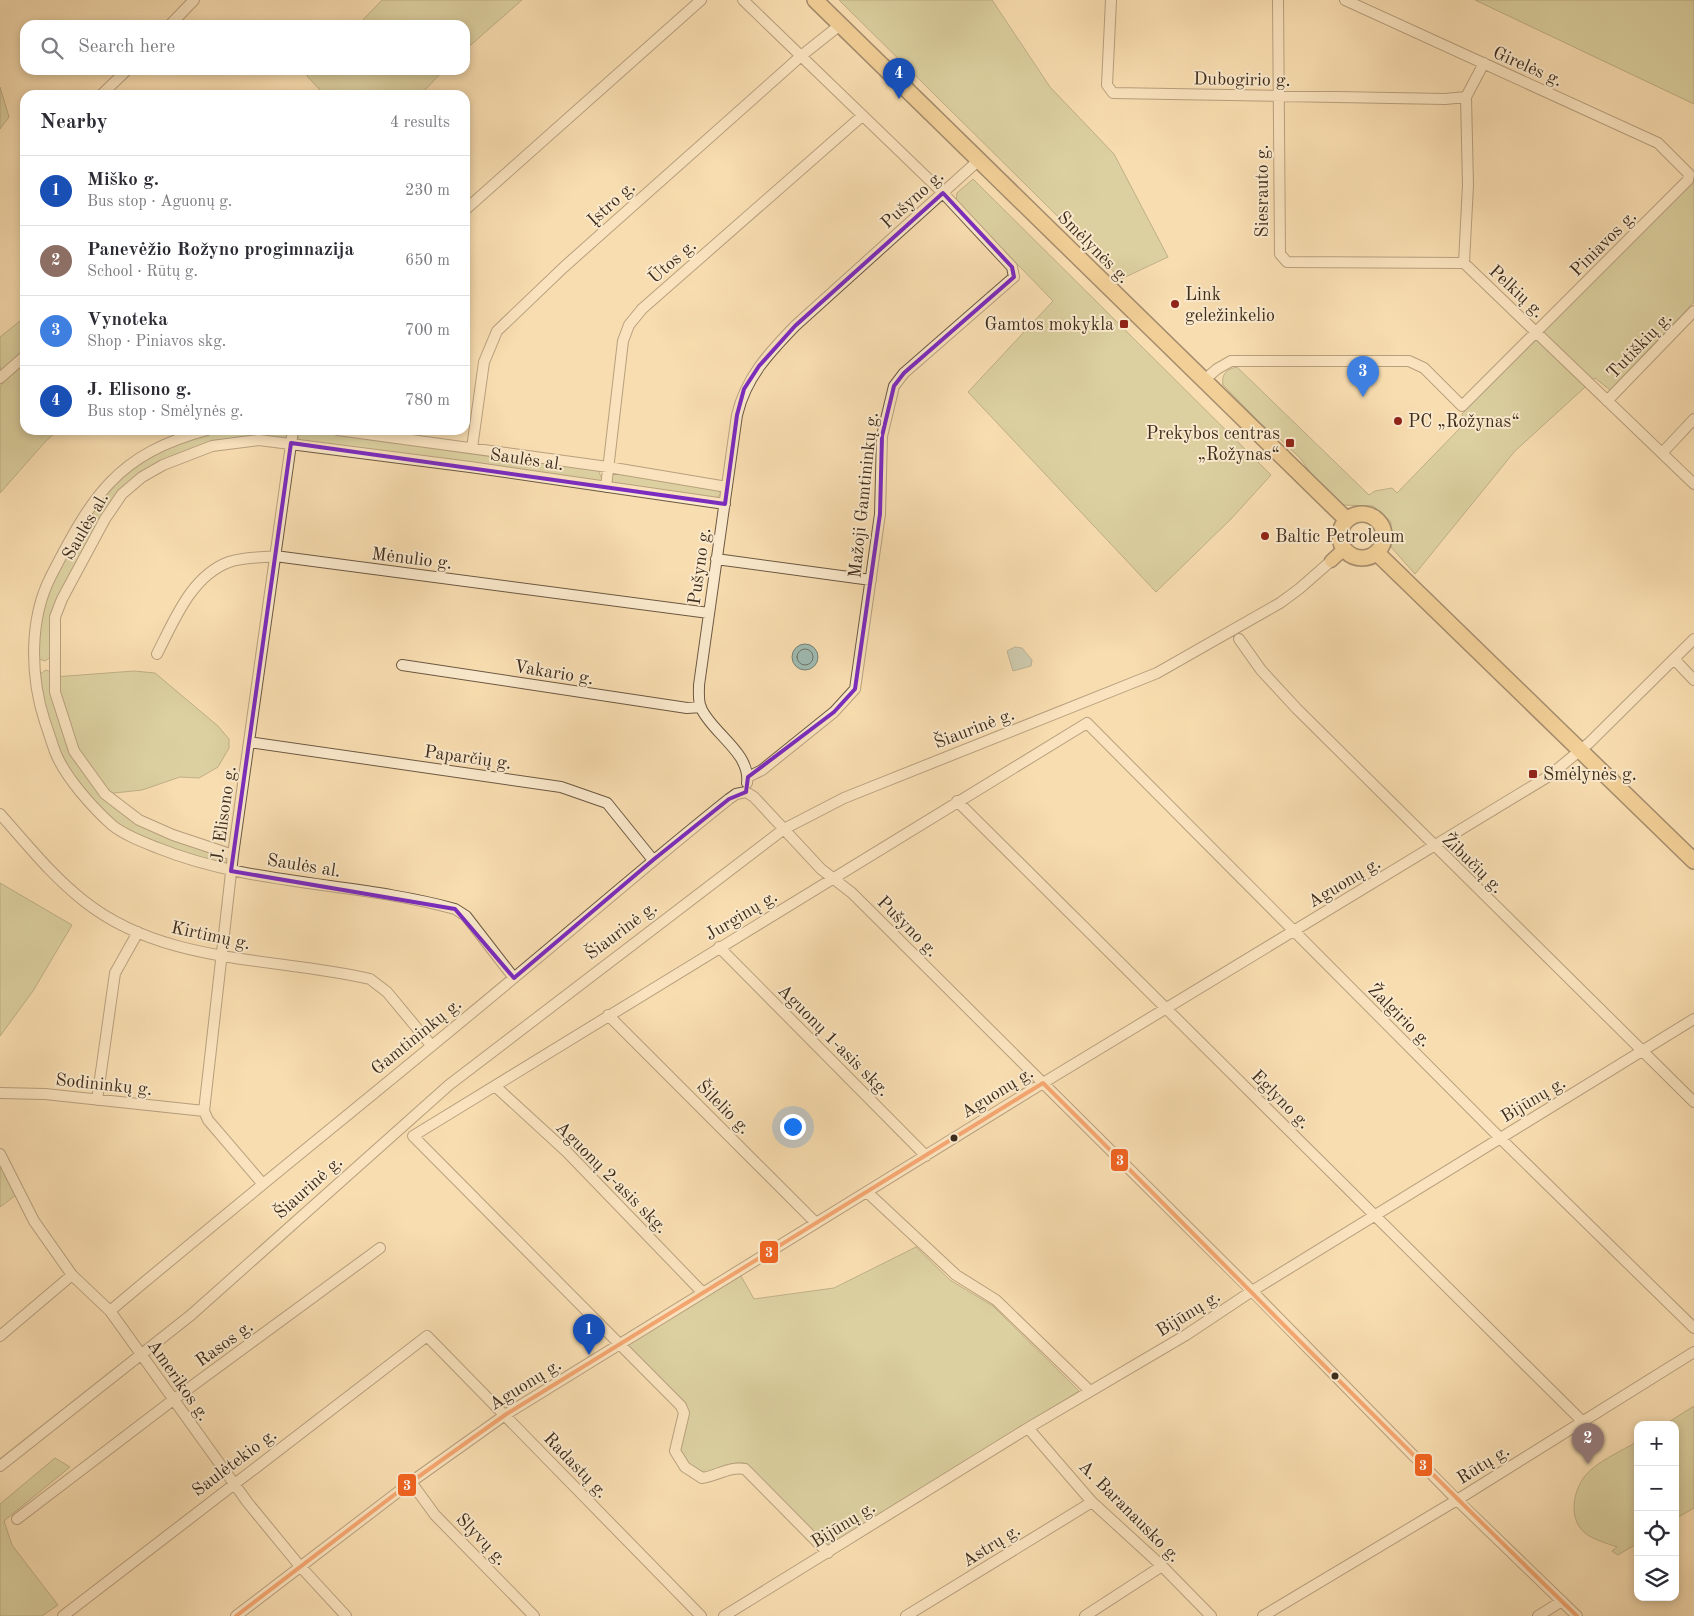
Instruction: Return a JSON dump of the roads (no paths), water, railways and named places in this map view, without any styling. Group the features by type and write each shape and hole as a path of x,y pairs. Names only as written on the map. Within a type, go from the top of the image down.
{"highway":[{"name":"Smėlynės g.","path":"815,0 1347,520"},
{"path":"1366,514 1380,522 1384,538 1377,553 1360,558 1344,549 1340,534 1347,520 1356,515 1366,514"},
{"path":"1377,553 1694,861"}],"main road":[{"name":"Šiaurinė g.","path":"1331,561 1344,549"}],"street":[{"path":"175,20 194,0"},
{"path":"470,206 701,0"},
{"name":"Mažoji Gamtininkų g.","path":"744,0 943,193 1012,267 1014,277 904,373 894,386 882,436 880,514 855,689 834,712 762,770 748,777"},
{"name":"Dubogirio g.","path":"1111,0 1108,85 1113,93 1445,99 1466,97"},
{"name":"Siesrauto g.","path":"1278,0 1278,248 1283,259 1287,262 1464,263"},
{"name":"Girelės g.","path":"1345,0 1658,143 1689,174"},
{"name":"Įstro g.","path":"472,448 484,362 497,331 564,267 801,56 840,25"},
{"name":"Pelkių g.","path":"1484,63 1466,97 1468,185 1464,263 1694,484"},
{"path":"106,90 122,75"},
{"name":"Ūtos g.","path":"606,487 623,341 629,325 642,309 862,116"},
{"name":"Pušyno g.","path":"701,707 698,685 740,402 747,384 759,366 795,326 979,160"},
{"name":"Piniavos g.","path":"1203,381 1217,369 1231,361 1409,362 1424,368 1462,406 1688,180 1689,174"},
{"name":"Tutiškių g.","path":"1607,400 1694,311"},
{"path":"0,378 20,360"},
{"path":"1662,453 1694,420"},
{"name":"Saulės al.","path":"192,435 159,446 131,463 111,479 92,504 43,591 36,620 34,666 42,711 57,756 80,791 113,826 139,840 183,858 231,870 456,909 466,916 514,978"},
{"name":"J. Elisono g.","path":"204,1111 231,870 292,435"},
{"name":"Saulės al.","path":"375,435 608,467 727,487"},
{"name":"Saulės al.","path":"233,855 173,835 139,820 106,794 74,750 55,692 53,666 55,617 62,599 105,519 122,494 142,477 163,464 212,446 259,440 725,504"},
{"name":"Mėnulio g.","path":"157,654 191,592 207,576 229,562 275,556 709,613"},
{"path":"716,559 871,580"},
{"name":"Šiaurinė g.","path":"0,1466 143,1355 191,1315 449,1085 784,829 844,798 1157,673 1280,602 1331,561"},
{"name":"Žibučių g.","path":"1239,639 1261,670 1297,709 1433,846 1694,1102"},
{"name":"Aguonų g.","path":"236,1616 300,1565 411,1482 505,1415 1166,1007 1549,776 1580,751 1694,639"},
{"path":"1674,660 1694,680"},
{"name":"Vakario g.","path":"402,665 687,708 701,707"},
{"path":"34,666 53,666"},
{"path":"701,707 737,753 748,777 746,792"},
{"name":"Jurginų g.","path":"620,1345 412,1136 1087,723"},
{"name":"Žalgirio g.","path":"1087,723 1500,1138 1694,1328"},
{"name":"Paparčių g.","path":"249,742 560,787 607,803 653,860"},
{"name":"Pušyno g.","path":"746,792 754,797 821,870 852,892 1252,1291 1457,1500 1577,1616"},
{"name":"Gamtininkų g.","path":"110,1311 262,1183 514,978 653,860 729,799 736,794 746,792"},
{"name":"Eglyno g.","path":"957,801 1582,1421"},
{"name":"Kirtimų g.","path":"0,814 54,875 85,902 138,932 158,940 222,956 370,979 388,992 431,1045"},
{"path":"97,1100 115,973 138,932"},
{"name":"Aguonų 1-asis skg.","path":"719,947 926,1156"},
{"name":"Šilelio g.","path":"608,1015 816,1223"},
{"name":"Bijūnų g.","path":"724,1616 1028,1428 1186,1335 1252,1291 1376,1217 1500,1138 1694,1019"},
{"name":"Aguonų 2-asis skg.","path":"495,1086 567,1152 703,1293"},
{"name":"Sodininkų g.","path":"0,1093 45,1094 204,1111"},
{"path":"204,1111 208,1120 262,1183"},
{"name":"Amerikos g.","path":"0,1154 34,1221 72,1275 110,1311 233,1483 300,1565 346,1616"},
{"path":"867,1192 956,1275 996,1300 1090,1391"},
{"name":"Rasos g.","path":"17,1519 173,1400 380,1248"},
{"path":"0,1336 72,1275"},
{"name":"Radastų g.","path":"427,1336 701,1616"},
{"name":"Saulėtekio g.","path":"63,1616 233,1483 427,1336"},
{"path":"620,1345 682,1406 683,1420 675,1444 675,1451 685,1467 702,1478 730,1468 745,1469 828,1553"},
{"name":"Rūtų g.","path":"1263,1616 1457,1500 1694,1352"},
{"name":"A. Baranausko g.","path":"1028,1428 1092,1502 1162,1566 1211,1616"},
{"name":"Slyvų g.","path":"411,1482 435,1515 534,1616"},
{"name":"Astrų g.","path":"906,1616 1092,1502"},
{"path":"1085,1616 1162,1566"},
{"path":"1538,1616 1562,1601"}],"water":[{"path":"805,644 814,648 818,657 814,666 805,670 796,666 792,657 796,648"},
{"path":"1015,647 1022,648 1032,660 1031,666 1013,671 1007,651"}],"place":[{"name":"J. Elisono g.","path":"899,99"},
{"name":"Link geležinkelio","path":"1175,304"},
{"name":"Gamtos mokykla","path":"1124,324"},
{"name":"Vynoteka","path":"1363,397"},
{"name":"PC „Rožynas“","path":"1398,421"},
{"name":"Prekybos centras „Rožynas“","path":"1290,443"},
{"name":"Baltic Petroleum","path":"1265,536"},
{"name":"Smėlynės g.","path":"1533,774"},
{"name":"Miško g.","path":"589,1355"},
{"name":"Panevėžio Rožyno progimnazija","path":"1588,1464"}]}
